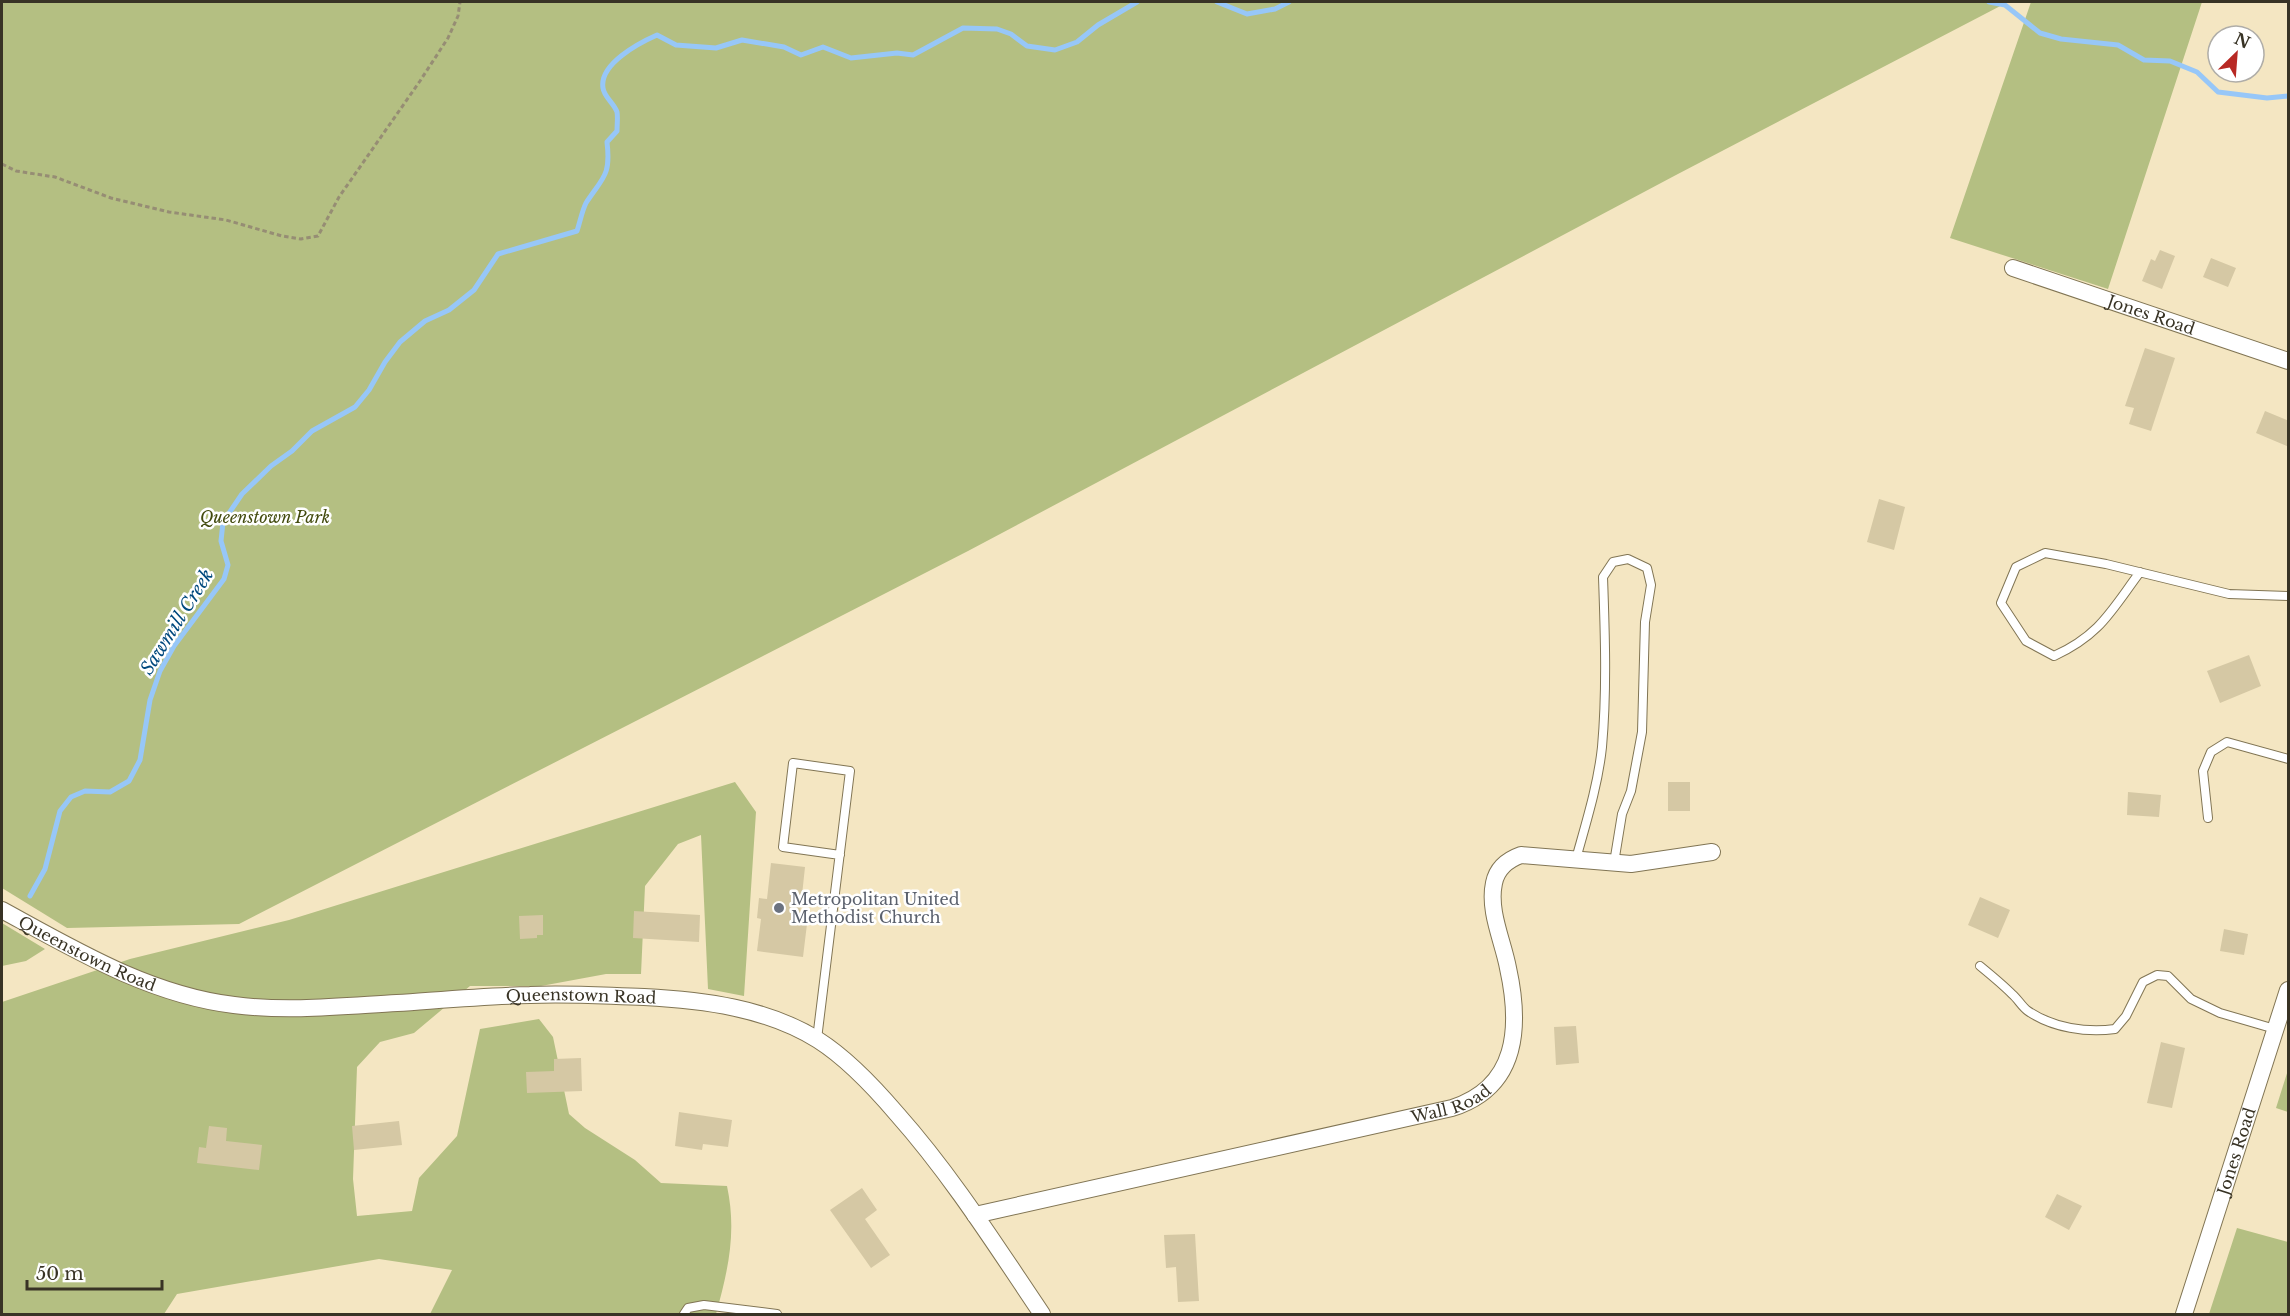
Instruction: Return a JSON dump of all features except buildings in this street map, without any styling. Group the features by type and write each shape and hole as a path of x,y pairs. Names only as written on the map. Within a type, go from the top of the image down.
{"street":[{"name":"Jones Road","path":"2013,268 2289,361"},
{"name":"Wall Road","path":"975,1215 1471,1102 1490,1086 1506,1066 1514,1031 1514,1008 1509,969 1493,898 1494,882 1499,870 1509,860 1521,855 1631,864 1712,852"},
{"name":"Queenstown Road","path":"2,909 137,979 204,1001 238,1006 282,1007 344,1006 529,995 658,998 727,1006 791,1026 817,1039 846,1061 925,1145 1042,1314"},
{"name":"Jones Road","path":"2184,1314 2289,990"}],"lane":[{"path":"2140,572 2107,619 2077,645 2054,656 2026,641 2001,603 2016,567 2045,553 2140,572 2229,594 2289,596"},
{"path":"1576,859 1601,749 1604,699 1603,577 1613,562 1628,559 1647,568 1651,585 1645,622 1642,732 1630,791 1622,814 1614,862"},
{"path":"2208,818 2203,771 2211,752 2227,742 2289,759"},
{"path":"817,1039 840,855 850,771 793,763 783,847 840,855"},
{"path":"1980,966 2028,1011 2056,1023 2078,1029 2098,1032 2115,1029 2126,1016 2142,982 2157,975 2168,976 2191,999 2220,1013 2275,1029"},
{"path":"684,1314 688,1308 704,1305 777,1314"}],"path":[{"path":"2,165 16,171 55,177 111,198 169,212 226,220 282,236 301,239 318,236 339,197 448,38 458,16 460,2"}],"green space":[{"name":"Queenstown Park","path":"2,2 2008,2 1676,175 968,551 239,924 67,928 2,888"},
{"path":"2031,2 2202,2 2108,289 1950,238"},
{"path":"735,782 756,812 744,996 708,989 701,835 678,844 645,886 641,974 606,974 541,986 470,986 414,1033 380,1042 357,1067 353,1179 357,1216 412,1211 419,1178 457,1136 480,1029 539,1019 553,1037 569,1114 585,1128 635,1160 661,1183 727,1186 731,1220 730,1251 716,1314 430,1314 452,1270 379,1259 177,1294 164,1314 2,1314 2,1002 130,959 289,920"},
{"path":"2,923 45,949 26,961 2,966"},
{"path":"2288,1070 2288,1112 2276,1108"},
{"path":"2237,1228 2288,1242 2288,1314 2209,1314"}],"waterway":[{"name":"Sawmill Creek","path":"30,896 45,869 60,811 71,797 85,791 110,792 129,781 140,760 150,700 160,671 174,646 224,579 228,565 221,541 223,522 242,494 312,431 355,407 369,390 400,342 425,321 449,310 474,290 498,254 577,231 586,203 607,169 607,142 617,131 617,112 604,91 603,79 607,71 622,55 657,35 676,45 716,48 742,40 784,47 801,55 823,47 851,58 897,53 913,55 963,28 997,29 1011,34 1027,46 1055,50 1077,42 1098,25 1137,2"},
{"name":"Sawmill Creek","path":"1217,2 1247,14 1275,9 1289,2"},
{"name":"Sawmill Creek","path":"1989,2 2005,5 2040,33 2061,39 2118,45 2144,60 2170,61 2197,72 2218,92 2267,98 2288,96"}],"place":[{"name":"Metropolitan United Methodist Church","path":"779,908"}]}
